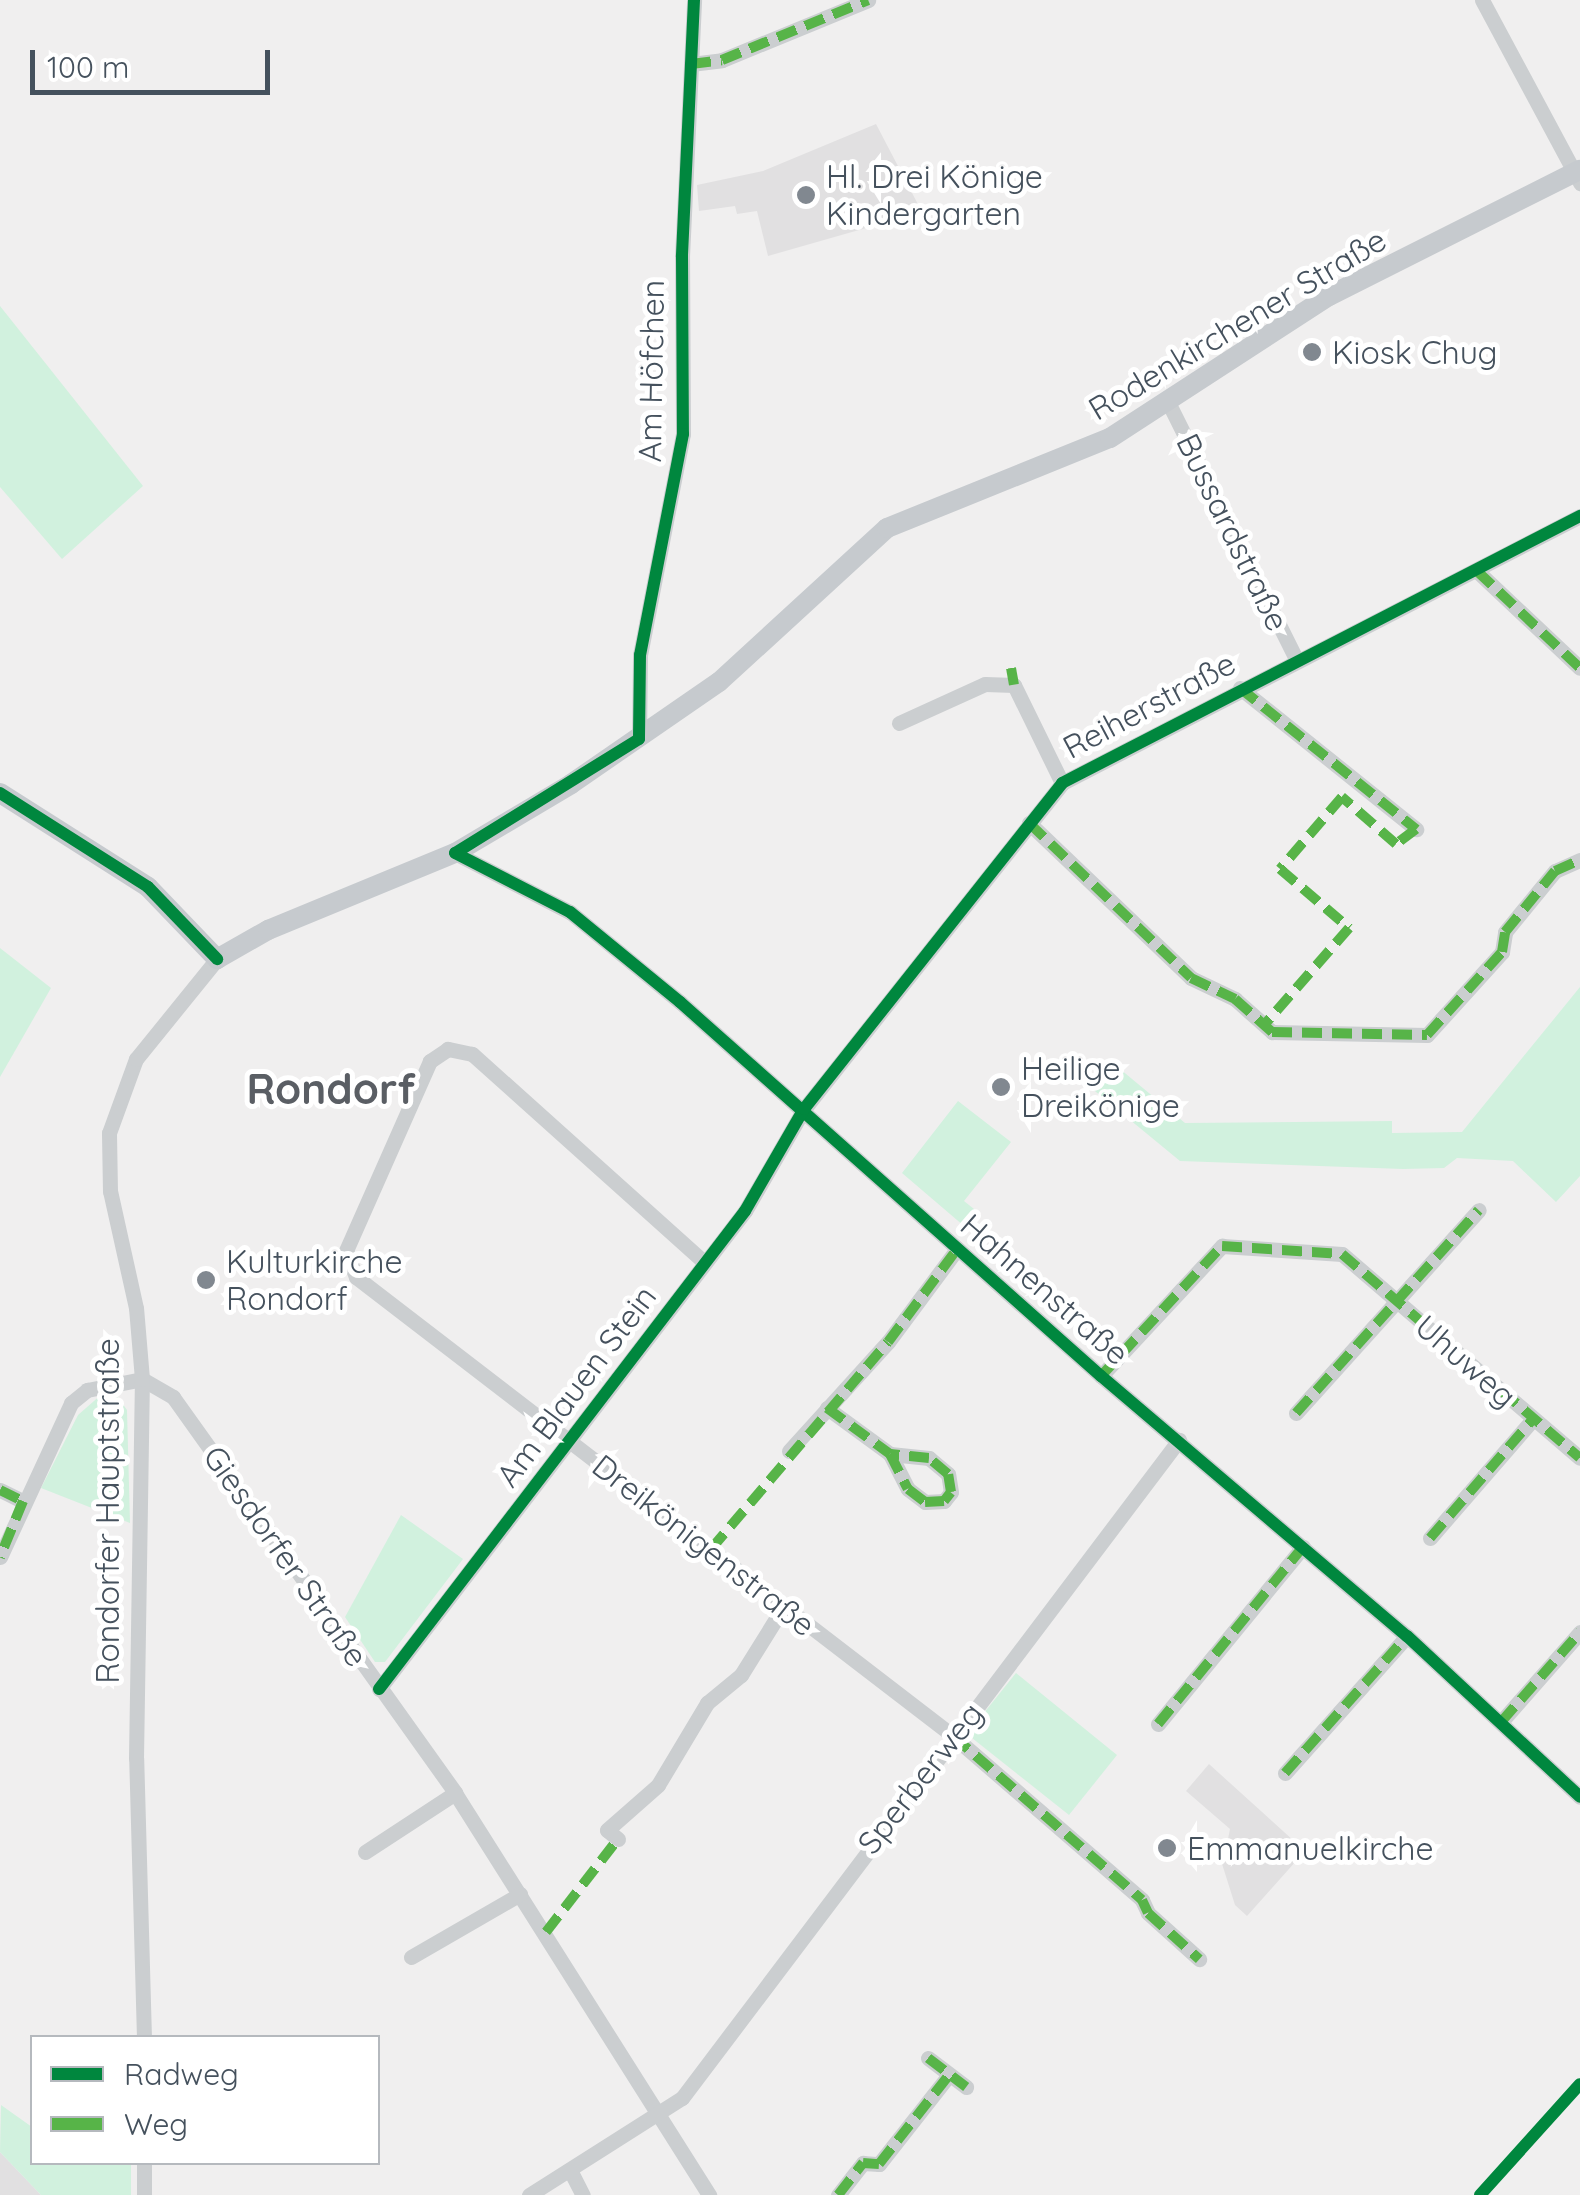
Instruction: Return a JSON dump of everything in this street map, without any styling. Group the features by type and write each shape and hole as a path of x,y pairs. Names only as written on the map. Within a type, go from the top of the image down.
{"main road":[{"name":"Rodenkirchener Straße","path":"639,739 719,682 887,528 1086,449 1170,404 1328,296 1578,175"},
{"name":"Rondorfer Hauptstraße","path":"217,959 268,930 454,853 639,739"},
{"path":"0,793 148,888 217,959"}],"street":[{"name":"Am Höfchen","path":"639,739 640,655 683,434 694,0"},
{"path":"690,64 722,60 868,0"},
{"path":"1482,0 1578,175"},
{"name":"Bussardstraße","path":"1170,404 1296,660"},
{"name":"Reiherstraße","path":"804,1109 1062,783 1580,516"},
{"path":"1476,571 1580,668"},
{"path":"899,722 986,684 1014,685 1062,783"},
{"name":"Reiherstraße","path":"1240,688 1416,829"},
{"path":"1029,823 1192,978 1235,999 1272,1032 1426,1036 1502,952 1505,932 1555,871 1580,860"},
{"name":"Hahnenstraße","path":"454,853 570,912 804,1109 1101,1376 1407,1636 1580,1797"},
{"name":"Rondorfer Hauptstraße","path":"144,2035 136,1758 142,1379 136,1308 110,1190 109,1133 136,1059 217,959"},
{"name":"Dreikönigenstraße","path":"704,1262 472,1054 448,1049 430,1061 346,1251 356,1278 953,1736 1142,1900 1148,1913 1199,1959"},
{"name":"Am Blauen Stein","path":"379,1689 752,1201 804,1109"},
{"name":"Uhuweg","path":"1296,1413 1479,1210"},
{"name":"Uhuweg","path":"1101,1376 1222,1246 1342,1254 1580,1458"},
{"path":"789,1452 888,1342 957,1249"},
{"path":"0,1556 71,1403 87,1390 142,1379"},
{"name":"Giesdorfer Straße","path":"142,1379 173,1396 455,1793 709,2195"},
{"path":"827,1408 890,1454"},
{"name":"Uhuweg","path":"1430,1538 1532,1419"},
{"name":"Sperberweg","path":"528,2195 682,2098 1178,1440"},
{"path":"0,1490 23,1501"},
{"path":"1158,1724 1303,1547"},
{"path":"618,1839 606,1830 658,1785 700,1714 741,1675 784,1606"},
{"path":"1501,1722 1580,1632"},
{"path":"1286,1773 1407,1636"},
{"path":"365,1852 455,1793"},
{"path":"412,1957 520,1894"},
{"path":"928,2058 966,2087"},
{"path":"838,2195 863,2163 879,2164 949,2075"},
{"path":"144,2165 144,2195"},
{"path":"570,2170 583,2195"}],"shaded area":[{"name":"Hl. Drei Könige Kindergarten","path":"876,124 922,212 768,256 757,211 737,214 735,206 699,211 697,185 763,171"},
{"path":"1209,1764 1305,1851 1247,1916 1235,1905 1217,1848 1227,1844 1230,1829 1186,1791"},
{"path":"0,2152 41,2195 0,2195"}],"green space":[{"path":"0,306 143,486 62,559 0,487"},
{"path":"0,948 51,988 0,1077"},
{"path":"1580,987 1580,1176 1556,1202 1513,1161 1457,1158 1444,1168 1403,1169 1180,1161 1090,1087 1102,1069 1115,1078 1120,1069 1185,1123 1392,1121 1392,1133 1462,1132"},
{"path":"958,1101 1011,1142 964,1201 974,1209 964,1226 902,1173"},
{"path":"102,1394 117,1396 127,1410 130,1523 41,1488 78,1415"},
{"path":"401,1515 463,1559 385,1662 375,1662 345,1617"},
{"path":"1016,1673 1117,1755 1069,1815 967,1734"},
{"path":"1,2105 30,2126 30,2165 131,2165 131,2195 41,2195 0,2152"}],"marked path":[{"path":"691,55 691,64 722,60 868,0"},
{"path":"1477,571 1580,668"},
{"path":"1011,668 1014,685"},
{"path":"1240,688 1416,829 1396,844 1342,797 1280,869 1349,928 1264,1025"},
{"path":"1029,823 1191,978 1235,999 1272,1032 1427,1035 1502,952 1505,932 1555,871 1580,860"},
{"path":"1296,1413 1479,1210"},
{"path":"1101,1376 1222,1246 1342,1254 1580,1458"},
{"path":"711,1549 888,1342 957,1249"},
{"path":"827,1408 890,1454 908,1489 925,1502 944,1501 951,1492 948,1474 929,1458 890,1454"},
{"path":"1430,1538 1533,1419"},
{"path":"0,1490 23,1501 0,1557"},
{"path":"1158,1724 1303,1547"},
{"path":"1501,1722 1580,1632"},
{"path":"1285,1773 1407,1636"},
{"path":"953,1736 1142,1900 1148,1913 1199,1959"},
{"path":"546,1932 618,1839"},
{"path":"928,2058 966,2087"},
{"path":"838,2195 863,2163 879,2164 949,2075"}],"cycle path":[{"path":"694,0 682,257 683,434 640,655 639,739 455,853 570,912 680,1002 1101,1376 1407,1636 1580,1797"},
{"path":"379,1689 745,1211 804,1109 1062,783 1580,516"},
{"path":"0,793 148,887 217,959"},
{"path":"1480,2195 1580,2084"}],"place":[{"name":"Hl. Drei Könige Kindergarten","path":"806,195"},
{"name":"Kiosk Chug","path":"1312,352"},
{"name":"Heilige Dreikönige","path":"1001,1087"},
{"name":"Kulturkirche Rondorf","path":"206,1280"},
{"name":"Emmanuelkirche","path":"1167,1848"}],"district":[{"name":"Rondorf","path":"331,1089"}]}
